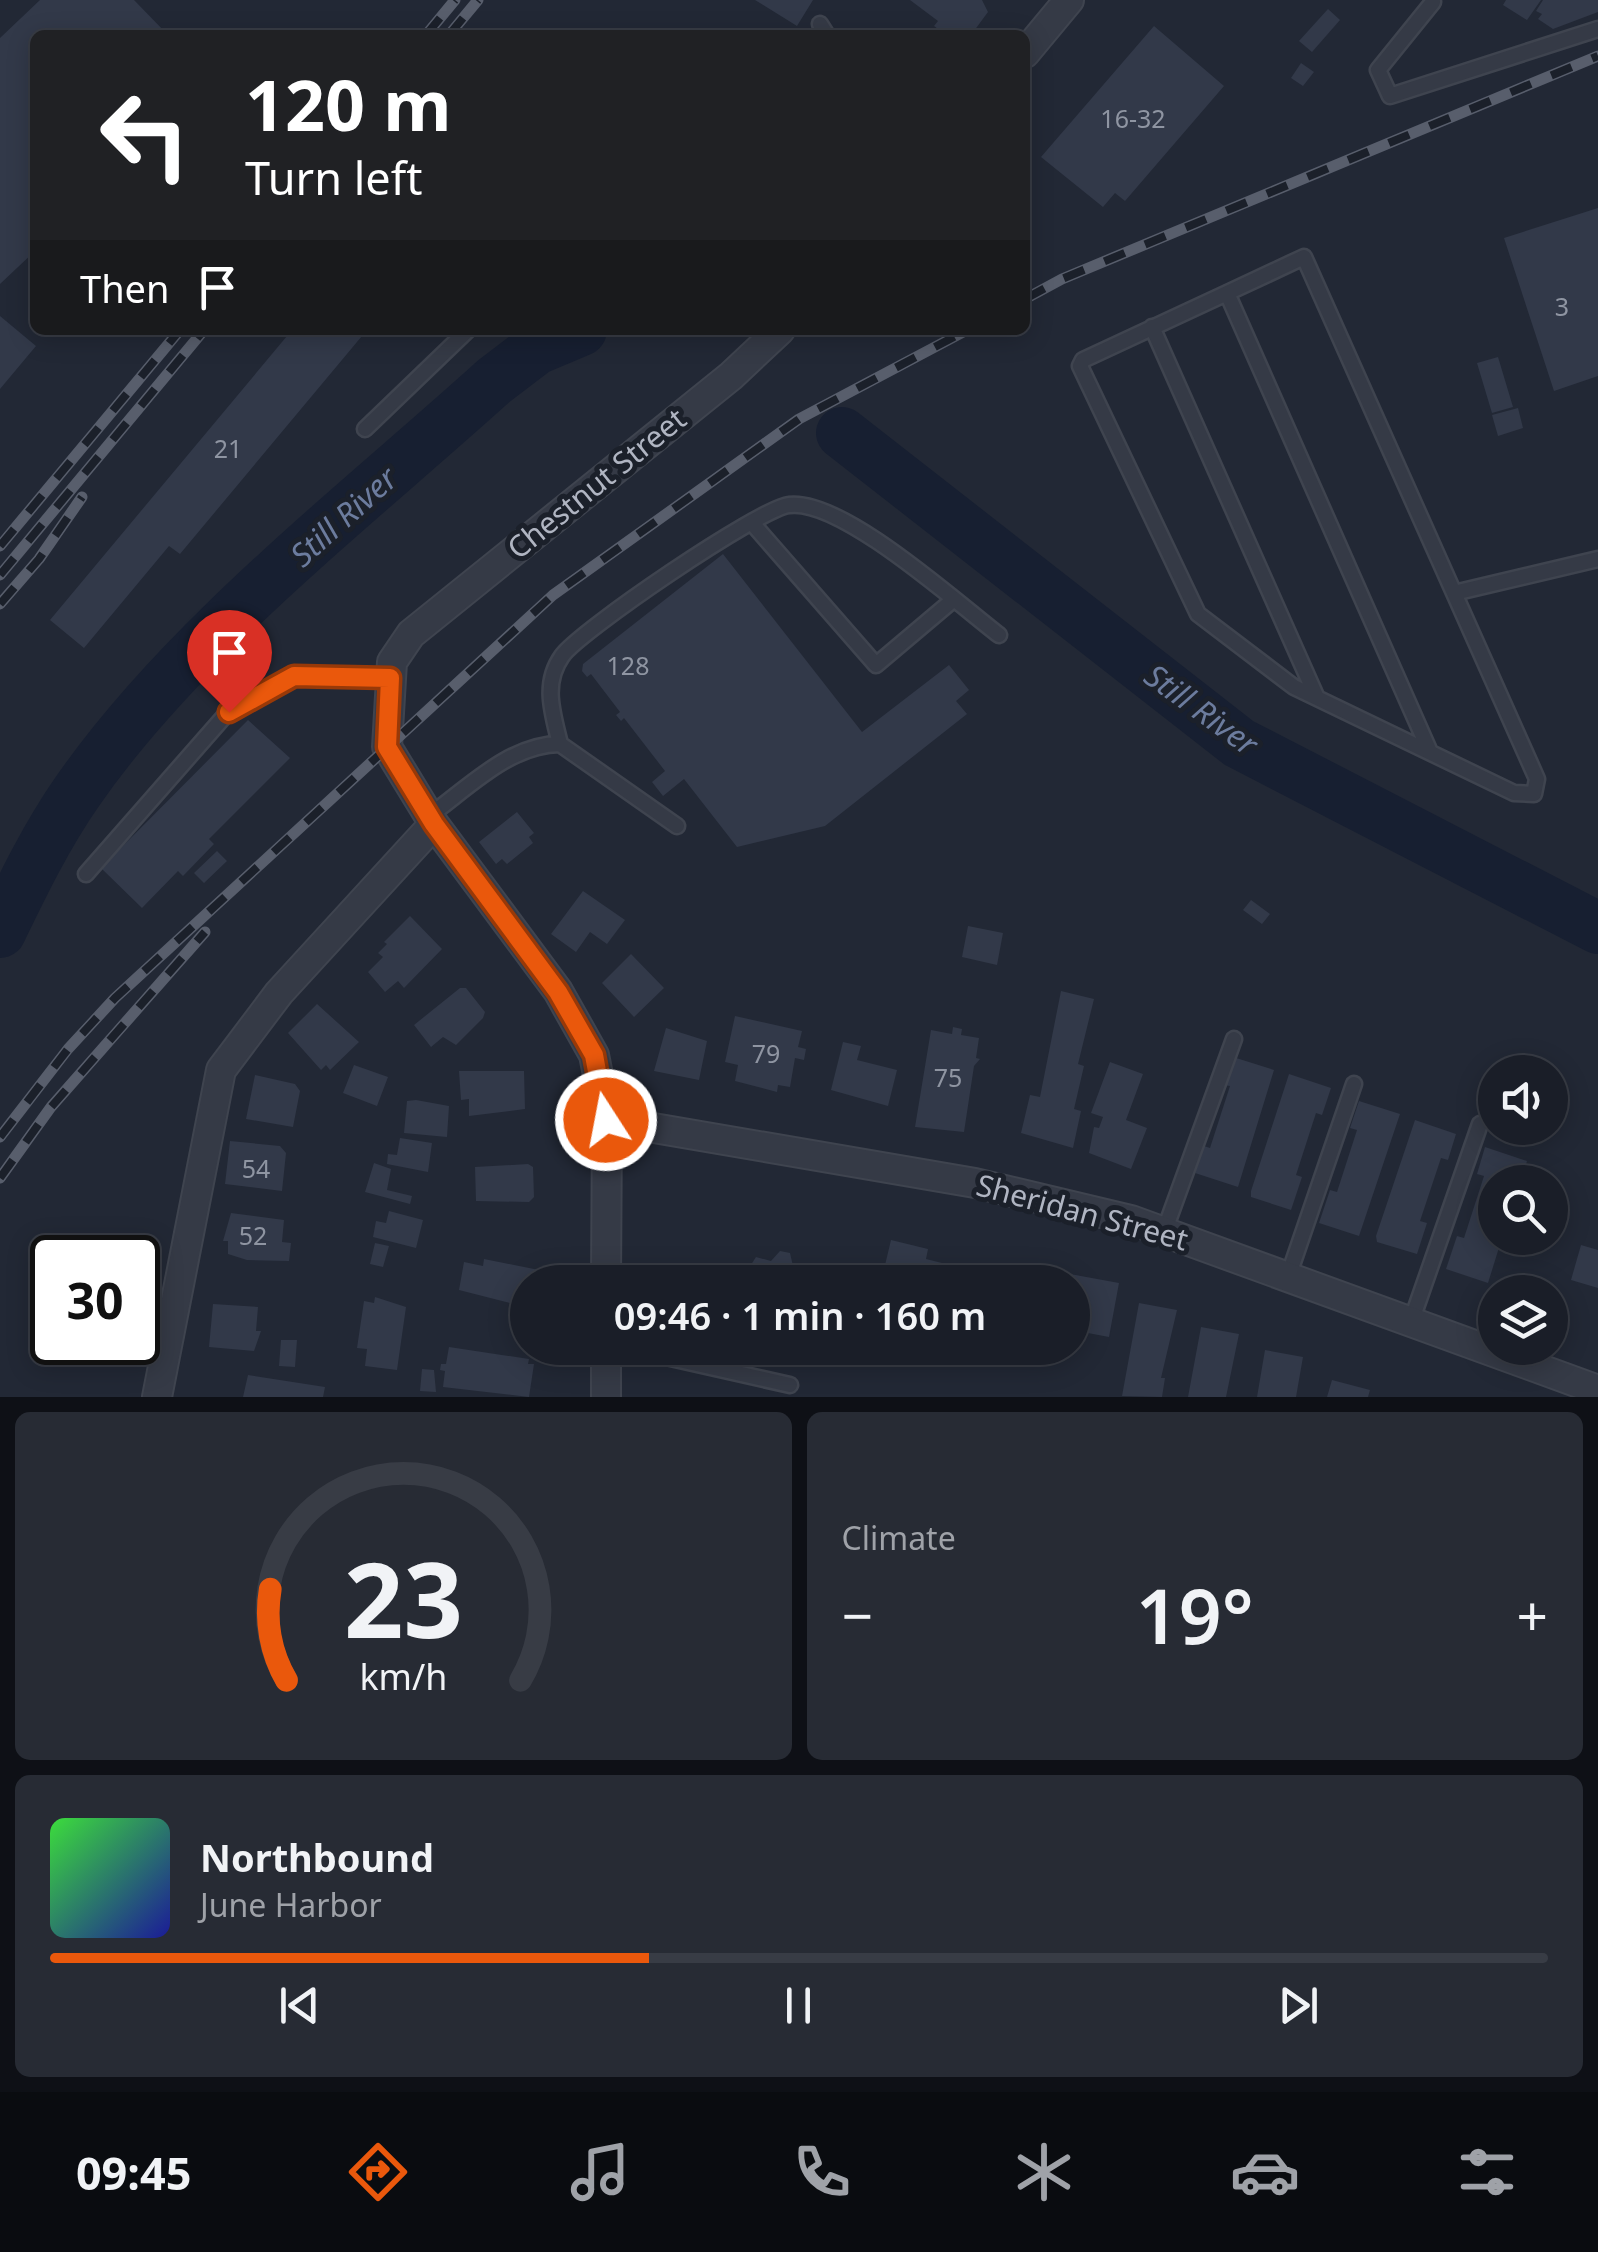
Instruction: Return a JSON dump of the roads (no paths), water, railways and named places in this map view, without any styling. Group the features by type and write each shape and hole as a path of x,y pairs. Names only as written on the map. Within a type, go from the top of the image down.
{"street":[{"path":"1030,47 1069,0"},
{"name":"Chestnut Street","path":"390,678 392,662 411,634 731,376 775,335"},
{"path":"390,678 387,747 431,820 558,992 594,1055 606,1120 606,1265"},
{"path":"157,1397 221,1070 278,993 431,820"},
{"name":"Sheridan Street","path":"606,1120 975,1183 1164,1232 1598,1390"},
{"path":"606,1365 606,1397"}],"lane":[{"path":"1433,2 1378,70 1390,96 1598,29"},
{"path":"1304,258 1538,779 1534,794 1514,793 1294,687 1198,614 1080,366 1089,355 1152,327 1304,258"},
{"path":"1227,294 1430,752"},
{"path":"1152,327 1318,698"},
{"path":"366,428 463,335"},
{"path":"560,744 548,690 562,655 714,541 789,504 846,518 999,635"},
{"path":"752,523 876,666 954,600"},
{"path":"1454,593 1598,559"},
{"path":"86,874 229,712 294,676 390,678"},
{"path":"431,820 511,757 537,744 560,744 678,826"},
{"path":"1164,1232 1234,1038"},
{"path":"1288,1277 1354,1084"},
{"path":"1411,1322 1478,1130"},
{"path":"699,1365 790,1386"}],"waterway":[{"name":"Still River","path":"0,932 66,808 119,736 167,681 273,576 494,381 536,349 569,335"},
{"name":"Still River","path":"842,433 1239,743 1598,928"}],"railway":[{"path":"430,30 455,0"},
{"path":"453,30 478,0"},
{"path":"1030,296 1062,279 1598,56"},
{"path":"0,546 176,335"},
{"path":"0,575 200,335"},
{"path":"0,1137 68,1049 115,998 553,595 799,419 958,335"},
{"path":"0,604 39,559 82,497"},
{"path":"0,1178 51,1107 205,932"}]}
